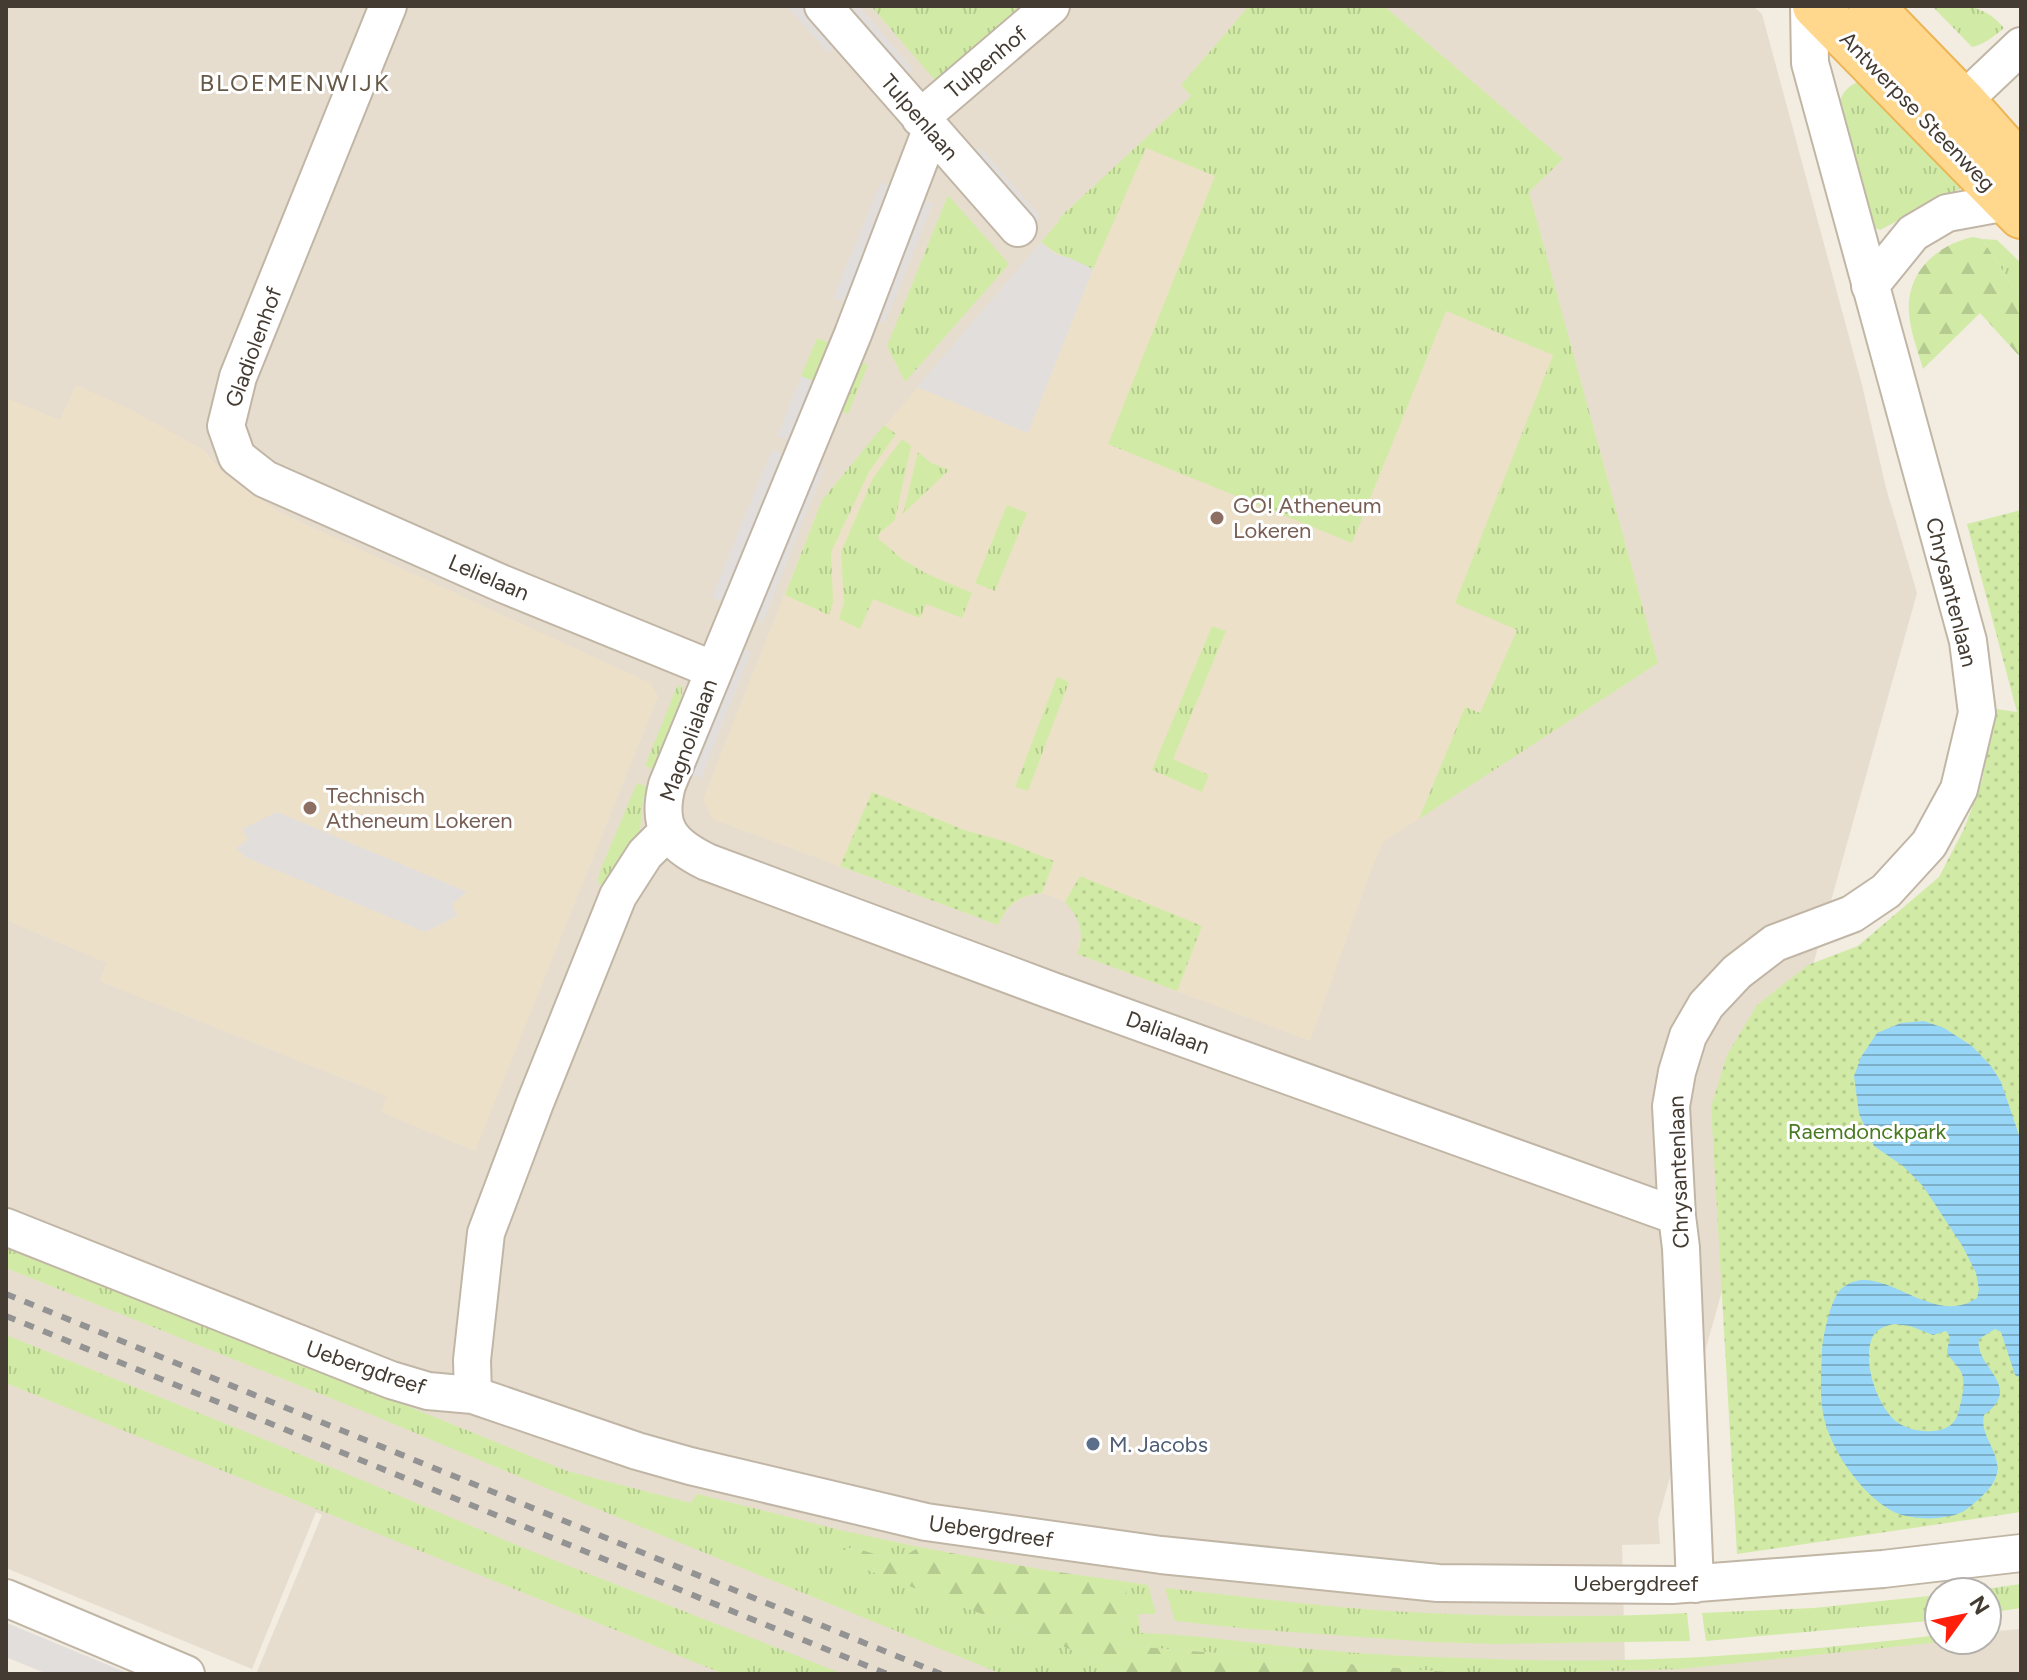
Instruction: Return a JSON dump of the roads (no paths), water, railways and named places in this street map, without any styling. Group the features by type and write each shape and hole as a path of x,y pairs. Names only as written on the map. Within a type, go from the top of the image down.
{"main road":[{"name":"Antwerpse Steenweg","path":"1812,6 2016,194"},
{"name":"Antwerpse Steenweg","path":"1871,6 1963,101 2016,194"}],"street":[{"name":"Gladiolenhof","path":"265,479 237,457 226,426 238,377 388,6"},
{"name":"Tulpenlaan","path":"823,6 1018,228"},
{"name":"Tulpenhof","path":"926,124 1051,6"},
{"name":"Chrysantenlaan","path":"1695,1584 1682,1264 1671,1106 1688,1036 1706,1005 1737,972 1775,943 1852,914 1886,891 1909,867 1929,844 1959,789 1977,713 1968,641 1810,63 1812,6"},
{"path":"1963,101 2015,62"},
{"name":"Magnolialaan","path":"473,1395 472,1360 486,1233 618,896 645,854 667,832 662,815 667,785 853,334 926,124"},
{"path":"1870,286 1913,233 1947,213 2016,194"},
{"name":"Lelielaan","path":"265,479 503,584 714,670"},
{"name":"Dalialaan","path":"667,832 675,842 707,862 1037,985 1677,1216"},
{"name":"Uebergdreef","path":"6,1227 391,1380 428,1391 473,1395 637,1451 926,1522 1161,1555 1438,1583 1695,1584 1883,1569 2021,1553"},
{"path":"6,1598 186,1674"}],"water":[{"path":"1924,1021 1944,1028 1972,1046 2001,1082 2021,1141 2021,1378 2015,1375 2001,1332 1995,1329 1979,1339 1983,1359 1999,1385 2000,1395 1984,1415 1983,1423 1996,1458 1996,1478 1971,1506 1956,1515 1938,1518 1902,1515 1880,1503 1859,1483 1835,1447 1826,1426 1821,1395 1824,1338 1831,1309 1841,1289 1856,1281 1872,1281 1941,1305 1959,1305 1977,1298 1979,1290 1976,1273 1963,1247 1923,1186 1903,1166 1874,1146 1859,1114 1854,1076 1861,1057 1877,1033 1901,1023","holes":["1894,1324 1910,1326 1933,1335 1946,1331 1949,1339 1947,1353 1963,1377 1958,1415 1953,1423 1943,1429 1919,1430 1897,1422 1883,1405 1873,1382 1869,1357 1873,1336 1880,1329"]}],"railway":[{"path":"6,1294 941,1674"},
{"path":"6,1316 887,1674"}],"place":[{"name":"GO! Atheneum Lokeren","path":"1217,518"},
{"name":"Technisch Atheneum Lokeren","path":"310,808"},
{"name":"M. Jacobs","path":"1093,1444"}],"district":[{"name":"BLOEMENWIJK","path":"295,83"}],"park label":[{"name":"Raemdonckpark","path":"1867,1131"}]}
